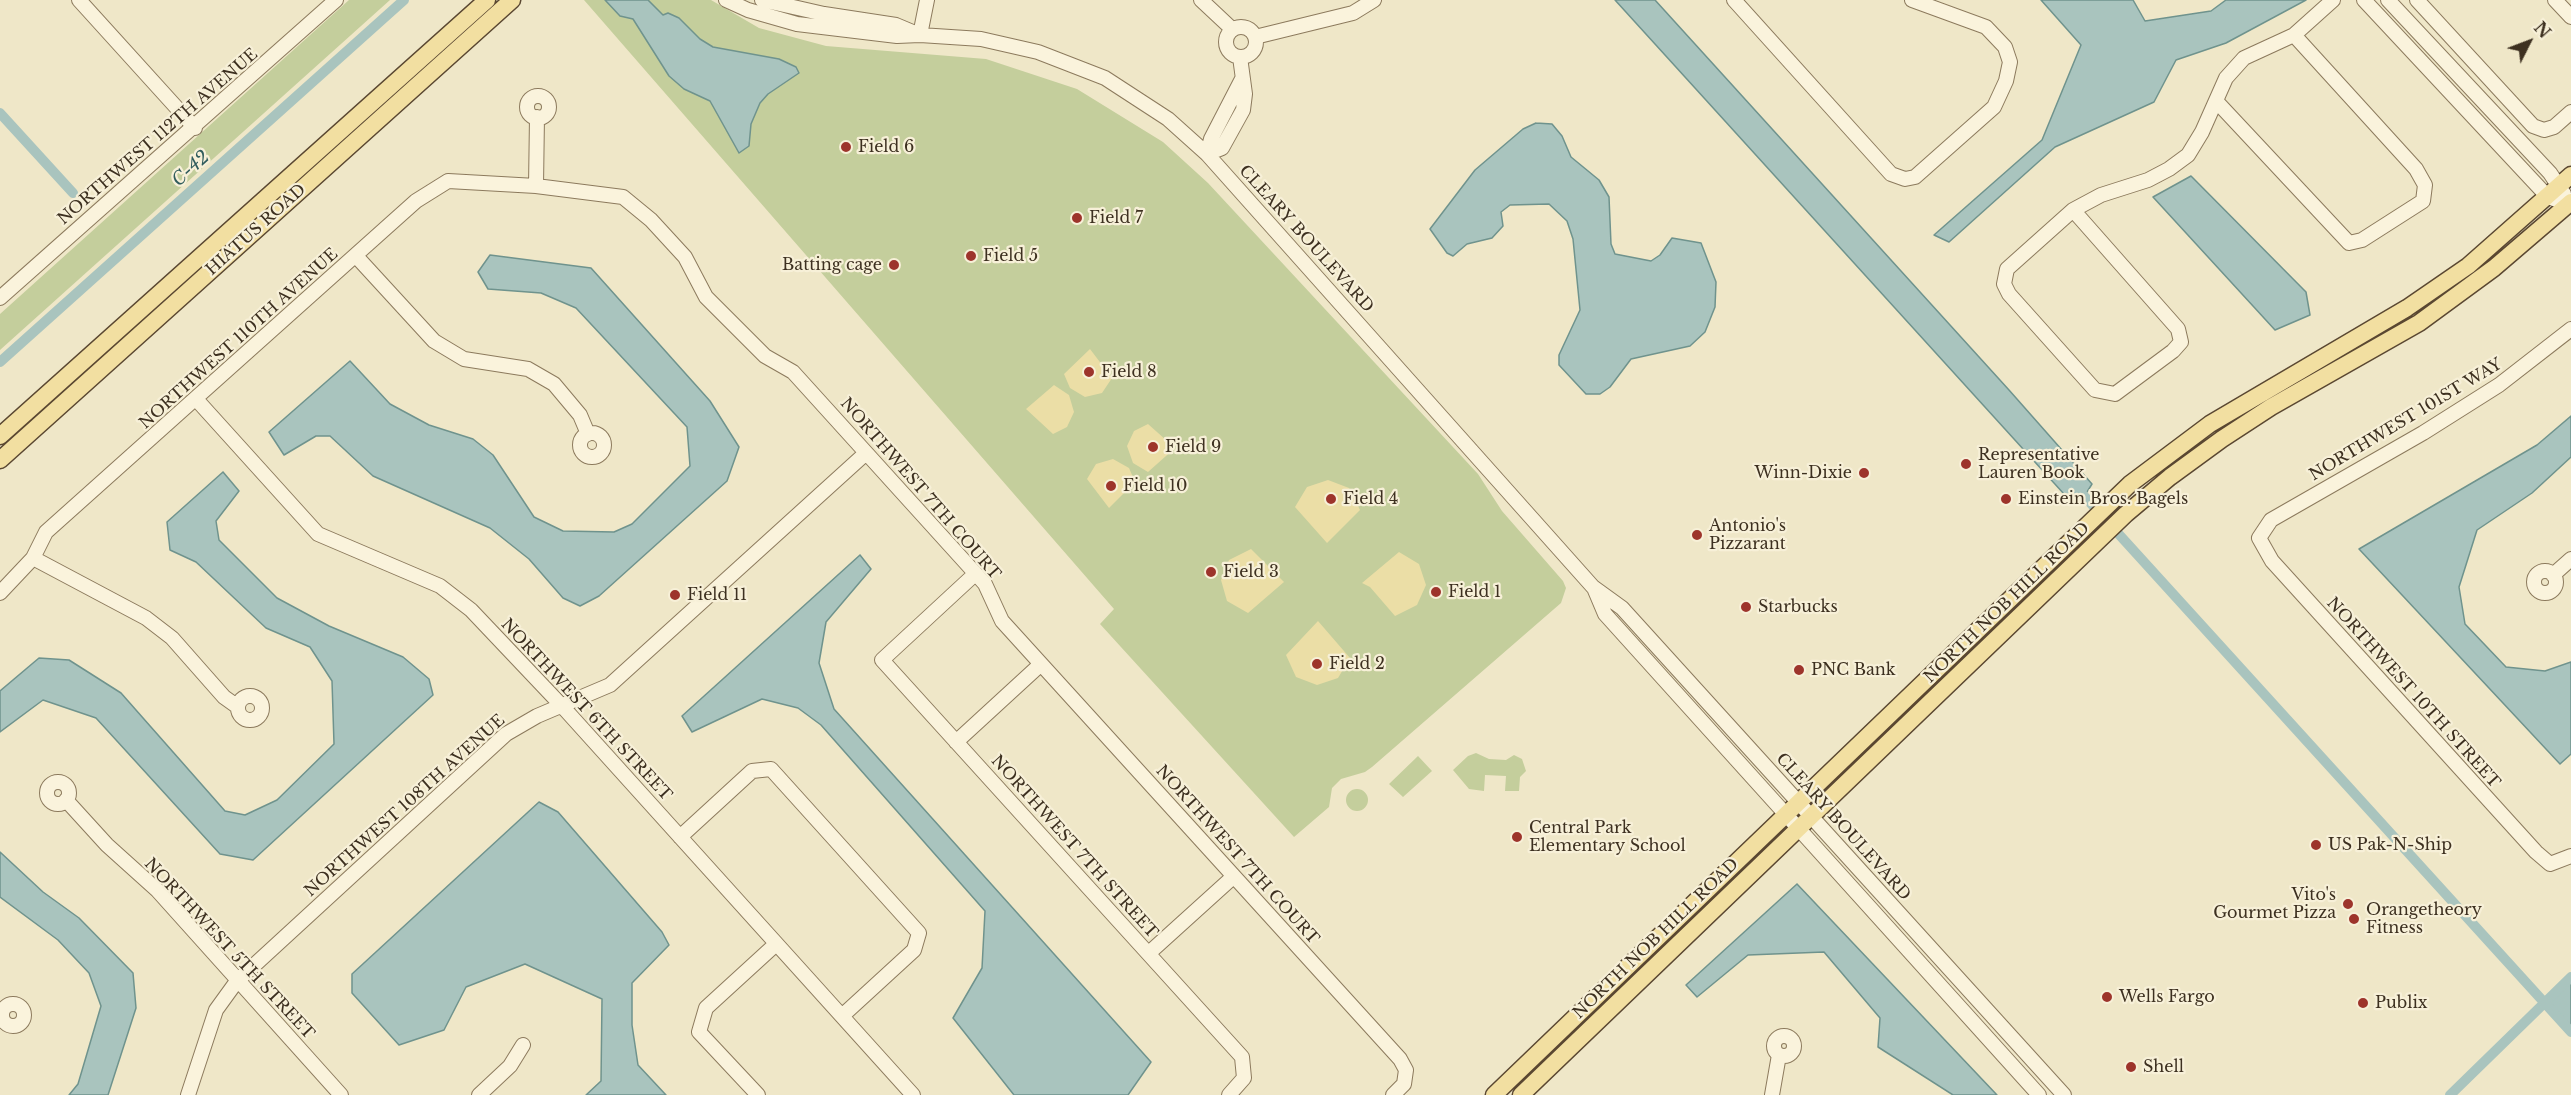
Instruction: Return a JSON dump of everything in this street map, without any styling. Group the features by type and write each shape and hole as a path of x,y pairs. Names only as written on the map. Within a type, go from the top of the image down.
{"main road":[{"name":"HIATUS ROAD","path":"0,436 487,0"},
{"name":"HIATUS ROAD","path":"0,460 512,0"},
{"name":"NORTH NOB HILL ROAD","path":"1494,1095 2114,499 2210,424 2408,309 2468,266 2566,180"},
{"name":"NORTH NOB HILL ROAD","path":"1521,1095 2126,514 2222,439 2271,407 2419,323 2494,268 2570,204"}],"street":[{"path":"79,0 195,128"},
{"name":"NORTHWEST 112TH AVENUE","path":"0,298 195,128 336,0"},
{"name":"CLEARY BOULEVARD","path":"726,0 748,10 797,24 897,36 920,35 981,39 1014,46 1086,70 1150,106 1207,154 1593,586 1622,608 2064,1095"},
{"name":"CLEARY BOULEVARD","path":"762,0 824,14 896,25 920,35"},
{"path":"920,35 927,0"},
{"path":"1201,0 1232,29 1247,28 1255,37"},
{"path":"1255,37 1353,13 1374,0"},
{"path":"1734,0 1891,174 1905,179 1915,177 1994,107 2006,81 2010,62 2005,47 1986,27 1912,0"},
{"path":"2073,210 2178,329 2181,342 2173,351 2115,394 2105,394 2095,390 2009,294 2004,284 2007,269 2073,210 2101,195 2148,180 2169,169 2188,155 2217,102 2226,78 2244,58 2294,35 2333,0"},
{"path":"2364,0 2548,197 2570,204 2566,180 2388,0"},
{"path":"2417,0 2533,126 2544,130 2554,127 2571,112"},
{"path":"2555,0 2571,17"},
{"path":"1232,29 1226,37 1226,47 1230,53 1240,57 1252,52 1255,37"},
{"path":"2217,102 2349,243 2362,240 2423,201 2426,185 2416,169 2294,35"},
{"path":"1207,154 1222,148 1243,110 1245,94 1240,57"},
{"path":"536,186 537,117"},
{"name":"NORTHWEST 110TH AVENUE","path":"0,593 33,558 46,532 416,201 448,181 536,186"},
{"name":"NORTHWEST 7TH COURT","path":"536,186 623,196 651,220 685,257 706,297 765,356 793,372 985,584 1002,621 1400,1059 1406,1070 1404,1084 1393,1095"},
{"path":"356,256 434,341 464,359 528,369 554,384 580,415 588,434"},
{"name":"NORTHWEST 101ST WAY","path":"2259,538 2271,520 2423,433 2499,385 2571,329"},
{"name":"NORTHWEST 6TH STREET","path":"196,399 318,534 440,586 471,610 561,706 913,1095"},
{"name":"NORTHWEST 108TH AVENUE","path":"188,1095 216,1010 237,981 506,734 537,716 610,685 866,453"},
{"name":"NORTHWEST 10TH STREET","path":"2259,538 2272,561 2536,852 2550,864 2571,856"},
{"path":"33,558 146,618 172,638 224,697 238,707"},
{"path":"2553,575 2571,559"},
{"name":"NORTHWEST 7TH STREET","path":"975,574 882,660 1242,1057 1244,1078 1228,1095"},
{"name":"CLEARY BOULEVARD","path":"1593,586 1605,614 2038,1095"},
{"path":"956,742 1041,664"},
{"path":"680,837 752,771 771,769 920,933 914,950 842,1016"},
{"name":"NORTHWEST 5TH STREET","path":"66,800 107,845 157,890 341,1095"},
{"path":"1149,953 1233,877"},
{"path":"758,1095 699,1032 706,1008 776,944"},
{"path":"479,1095 510,1066 523,1045"},
{"path":"1772,1095 1779,1055"}],"green space":[{"path":"349,0 390,0 0,350 0,314"},
{"path":"584,0 711,0 759,28 826,46 986,59 1077,89 1163,142 1208,183 1478,474 1502,511 1563,581 1566,588 1561,603 1372,767 1365,772 1341,779 1332,788 1329,807 1294,837 1100,624 1114,609"},
{"path":"1476,753 1489,759 1506,760 1514,755 1522,759 1526,771 1520,777 1519,791 1505,791 1506,776 1485,775 1484,791 1469,789 1453,770 1468,756"},
{"path":"1418,756 1432,771 1403,797 1389,784"},
{"path":"1357,789 1365,792 1368,800 1365,808 1357,811 1349,808 1346,800 1349,792"}],"sand":[{"path":"1090,349 1112,378 1102,393 1085,397 1070,388 1064,374"},
{"path":"1054,385 1069,395 1074,412 1067,427 1053,434 1026,409"},
{"path":"1148,424 1175,448 1148,472 1133,463 1127,446 1134,431"},
{"path":"1113,459 1129,468 1135,482 1109,508 1087,479 1096,464"},
{"path":"1328,480 1349,488 1360,510 1327,543 1295,507 1307,487"},
{"path":"1251,549 1284,582 1248,613 1227,601 1221,580 1229,560"},
{"path":"1399,552 1419,564 1426,585 1417,605 1395,616 1370,587 1362,583"},
{"path":"1318,621 1350,658 1338,678 1317,685 1296,677 1286,655"}],"water":[{"path":"605,0 648,0 663,15 668,13 679,18 700,39 713,47 779,59 796,67 799,73 768,94 760,103 751,124 749,146 739,153 710,101 684,89 669,76 633,19 620,16"},
{"path":"1615,0 1655,0 2092,484 2087,492 2074,502 2064,494"},
{"path":"2041,0 2133,0 2145,21 2211,11 2226,0 2306,0 2226,43 2176,60 2154,102 2055,147 1949,242 1934,235 2042,140 2081,45"},
{"path":"1536,123 1552,124 1562,136 1571,157 1599,180 1609,197 1611,244 1615,254 1651,261 1660,255 1672,238 1701,243 1716,282 1715,307 1705,332 1690,346 1631,359 1610,387 1600,394 1586,394 1559,365 1559,355 1580,310 1573,239 1567,221 1549,204 1510,205 1501,212 1503,226 1492,238 1467,244 1453,256 1447,253 1430,229 1475,170 1523,129"},
{"path":"2191,176 2306,292 2310,315 2275,330 2153,197"},
{"path":"490,255 591,268 710,401 739,447 727,481 599,596 580,606 563,598 529,559 490,528 373,476 330,436 316,436 284,455 269,432 350,361 390,404 429,425 473,439 493,455 534,517 563,531 614,532 632,524 690,466 687,427 576,308 541,293 488,289 478,272"},
{"path":"2571,416 2571,457 2532,493 2477,530 2459,587 2465,624 2506,667 2545,671 2571,662 2571,754 2560,764 2359,549 2537,445"},
{"path":"223,472 239,491 216,521 219,540 277,598 329,626 403,657 429,679 433,695 253,860 220,854 96,718 43,700 0,732 0,691 39,658 69,660 121,693 225,811 245,815 277,800 334,744 332,681 310,647 266,628 196,562 170,550 167,522"},
{"path":"860,555 871,569 826,622 819,663 834,709 1151,1062 1128,1095 1014,1095 953,1018 982,968 985,911 821,725 798,708 762,699 692,732 682,716"},
{"path":"539,802 558,812 662,932 669,945 632,983 632,1025 638,1065 666,1095 586,1095 601,1081 602,999 525,964 466,987 444,1030 399,1045 352,993 352,974"},
{"path":"0,852 43,892 79,918 133,973 136,1008 108,1095 69,1095 78,1084 101,1006 89,973 58,940 0,897"},
{"path":"1797,884 1997,1095 1953,1095 1878,1047 1880,1018 1824,952 1748,955 1697,997 1686,985"},
{"path":"2571,977 2571,1032 2545,1003"}],"waterway":[{"name":"C-42","path":"0,362 404,0"},
{"path":"0,113 73,193"},
{"path":"2075,486 2571,1032"},
{"path":"2450,1095 2571,977"}],"place":[{"name":"Field 6","path":"846,147"},
{"name":"Field 7","path":"1077,218"},
{"name":"Field 5","path":"971,256"},
{"name":"Batting cage","path":"894,265"},
{"name":"Field 8","path":"1089,372"},
{"name":"Field 9","path":"1153,447"},
{"name":"Representative Lauren Book","path":"1966,464"},
{"name":"Winn-Dixie","path":"1864,473"},
{"name":"Field 10","path":"1111,486"},
{"name":"Field 4","path":"1331,499"},
{"name":"Einstein Bros. Bagels","path":"2006,499"},
{"name":"Antonio's Pizzarant","path":"1697,535"},
{"name":"Field 3","path":"1211,572"},
{"name":"Field 1","path":"1436,592"},
{"name":"Field 11","path":"675,595"},
{"name":"Starbucks","path":"1746,607"},
{"name":"Field 2","path":"1317,664"},
{"name":"PNC Bank","path":"1799,670"},
{"name":"Central Park Elementary School","path":"1517,837"},
{"name":"US Pak-N-Ship","path":"2316,845"},
{"name":"Vito's Gourmet Pizza","path":"2348,904"},
{"name":"Orangetheory Fitness","path":"2354,919"},
{"name":"Wells Fargo","path":"2107,997"},
{"name":"Publix","path":"2363,1003"},
{"name":"Shell","path":"2131,1067"}]}
